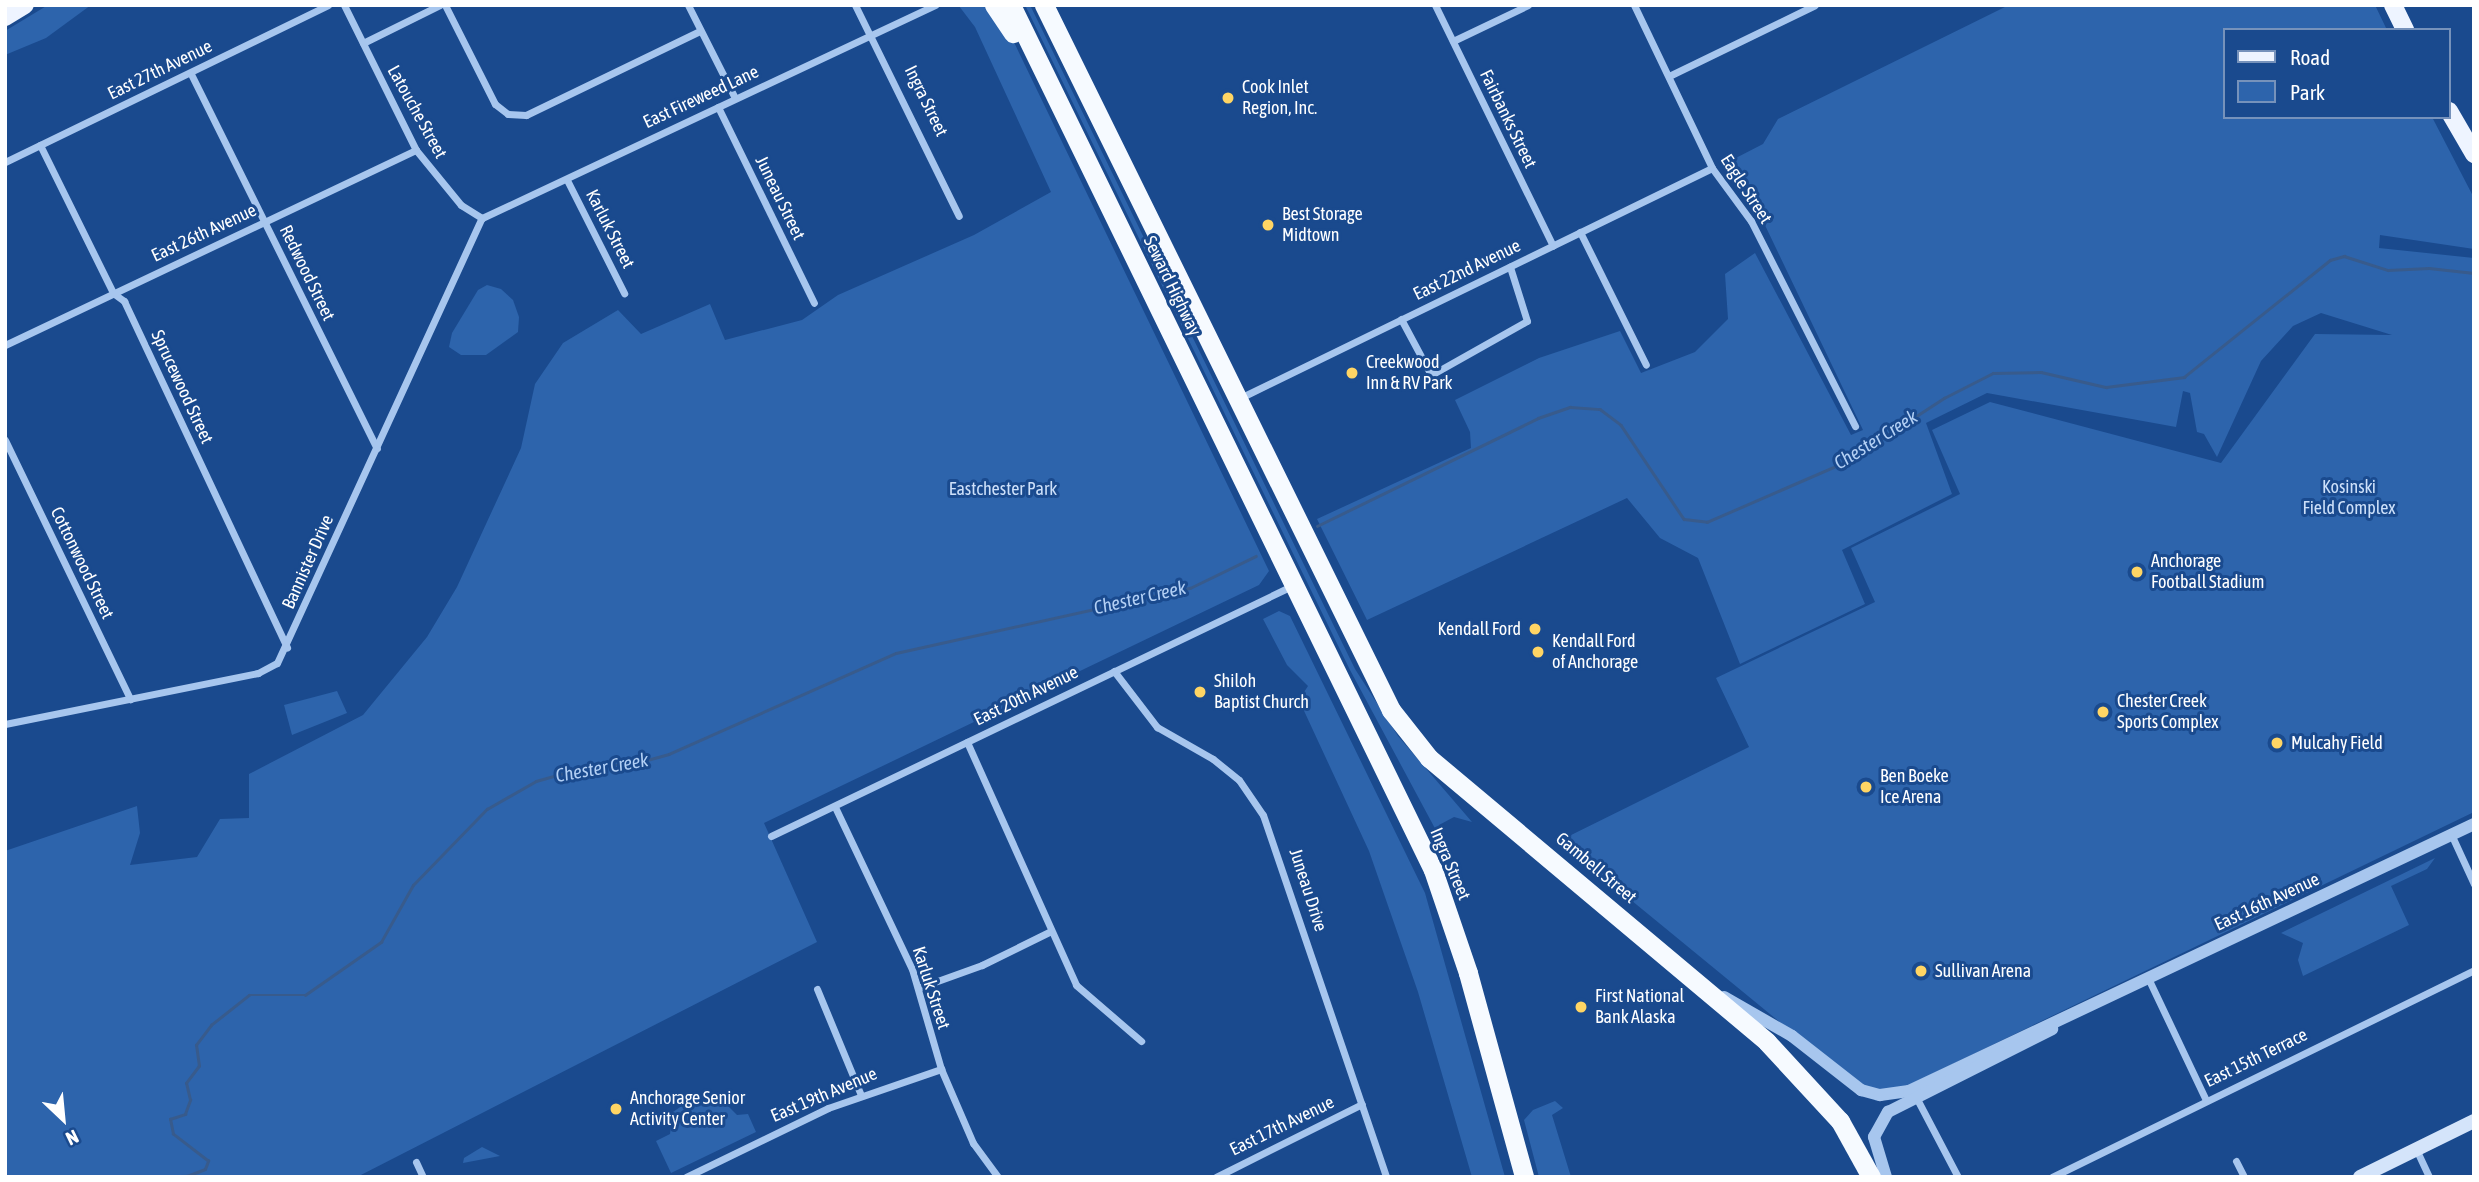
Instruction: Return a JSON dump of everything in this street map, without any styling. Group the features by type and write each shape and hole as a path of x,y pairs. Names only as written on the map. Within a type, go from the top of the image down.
{"highway":[{"path":"994,5 1055,95"},
{"name":"Seward Highway","path":"1011,5 1295,585"},
{"name":"Seward Highway","path":"1044,5 1321,572"},
{"name":"Gambell Street","path":"1321,572 1391,709 1429,758 1707,987 1806,1081 1840,1121 1871,1177"},
{"name":"Ingra Street","path":"1295,585 1433,870 1468,973 1524,1177"}],"main road":[{"path":"5,17 25,5"},
{"path":"2393,5 2404,28"},
{"path":"2451,114 2474,154"},
{"path":"2360,1177 2474,1121"}],"street":[{"name":"East 27th Avenue","path":"5,162 191,74 328,5"},
{"name":"Latouche Street","path":"344,5 416,150 461,205 482,218"},
{"path":"363,43 442,5 495,103 508,114 526,114 700,31"},
{"path":"688,5 735,98"},
{"name":"Ingra Street","path":"855,5 959,216"},
{"name":"East Fireweed Lane","path":"482,218 935,5"},
{"name":"Fairbanks Street","path":"1435,5 1553,246"},
{"path":"1452,41 1528,5"},
{"name":"Eagle Street","path":"1633,5 1712,168 1751,221 1855,426"},
{"path":"1669,76 1815,5"},
{"name":"Redwood Street","path":"191,74 377,448"},
{"name":"Juneau Street","path":"718,107 814,303"},
{"name":"Sprucewood Street","path":"40,145 113,293 124,301 287,648"},
{"name":"East 26th Avenue","path":"5,345 416,150"},
{"name":"East 22nd Avenue","path":"1236,400 1712,168"},
{"name":"Karluk Street","path":"567,180 624,293"},
{"name":"Bannister Drive","path":"5,724 258,673 276,663 287,648 482,218"},
{"path":"1580,232 1646,365"},
{"path":"1401,319 1430,375 1527,321 1510,267"},
{"name":"Cottonwood Street","path":"5,440 130,699"},
{"name":"East 20th Avenue","path":"771,836 1295,585"},
{"name":"Juneau Drive","path":"1114,671 1157,727 1213,759 1239,780 1264,815 1386,1177"},
{"path":"967,742 1076,985 1141,1041"},
{"name":"Karluk Street","path":"835,807 918,988 940,1069 973,1143 998,1177"},
{"name":"East 16th Avenue","path":"1707,987 1792,1036 1861,1090 1880,1095 1909,1091 2474,824"},
{"path":"2451,834 2474,884"},
{"path":"918,988 982,965 1051,931"},
{"name":"East 15th Terrace","path":"2052,1177 2474,970"},
{"path":"2148,978 2206,1100"},
{"path":"817,989 861,1095"},
{"name":"East 16th Avenue","path":"1886,1177 1875,1148 1878,1125 1888,1112 2034,1041 2075,1013"},
{"name":"East 19th Avenue","path":"686,1177 861,1095 940,1069"},
{"path":"1917,1099 1958,1177"},
{"name":"East 17th Avenue","path":"1216,1177 1362,1104"},
{"path":"2416,1149 2429,1177"},
{"path":"2236,1161 2244,1177"},
{"path":"416,1162 423,1177"}],"green space":[{"path":"48,5 91,5 46,38 5,55 5,31"},
{"name":"Eastchester Park","path":"986,5 1010,34 1269,571 1259,585 764,823 817,942 357,1177 5,1177 5,851 137,806 140,833 130,865 197,857 220,819 249,818 249,774 363,715 427,637 457,587 521,448 535,384 563,343 618,310 641,334 710,304 725,340 802,320 838,295 974,235 1051,192 975,27 959,6"},
{"path":"1025,5 1030,5 1355,669 1398,736 1472,822 1454,817 1439,825 1453,862 1350,670"},
{"name":"Kosinski Field Complex","path":"2009,5 2375,5 2386,28 2224,28 2224,119 2433,119 2474,198 2474,249 2380,235 2379,248 2474,258 2474,812 1876,1101 1559,841 1749,747 1716,678 1875,602 1851,548 1960,494 1932,430 1990,402 2221,463 2315,334 2392,335 2321,313 2293,326 2261,361 2217,457 2204,434 2197,432 2190,393 2183,391 2176,427 1987,393 1926,423 1952,494 1842,550 1865,604 1740,664 1698,558 1660,538 1627,498 1367,620 1317,519 1471,448 1470,432 1455,400 1539,358 1620,331 1641,373 1695,352 1728,319 1725,274 1755,253 1851,435 1863,430 1763,221 1730,161 1763,144 1778,119"},
{"path":"487,285 501,289 513,300 519,317 518,332 486,355 461,355 449,347 452,333 478,290"},
{"path":"1279,611 1290,616 1425,893 1505,1177 1472,1177 1418,992 1369,851 1299,700 1308,686 1287,665 1263,619"},
{"path":"337,691 347,713 292,735 284,705"},
{"path":"2435,858 2427,869 2391,886 2409,925 2303,976 2298,960 2303,943 2281,933"},
{"path":"709,1096 720,1098 737,1115 748,1114 756,1132 671,1173 656,1141 670,1134 673,1112 686,1103"},
{"path":"1555,1101 1563,1108 1552,1115 1571,1177 1539,1177 1524,1120 1533,1110"},
{"path":"482,1147 500,1156 463,1163 464,1158"}],"waterway":[{"name":"Chester Creek","path":"1317,526 1538,418 1570,407 1600,409 1621,425 1684,519 1707,522 1847,461 1944,398 1993,373 2041,372 2106,387 2184,377 2330,260 2344,256 2388,270 2429,268 2474,273"},
{"name":"Chester Creek","path":"149,1177 187,1176 205,1169 208,1161 173,1134 170,1119 185,1114 190,1100 186,1083 199,1066 196,1045 211,1025 249,995 305,995 381,942 413,885 487,809 536,781 593,765 629,765 669,754 896,653 1190,588 1256,556"}],"place":[{"name":"Cook Inlet Region, Inc.","path":"1228,98"},
{"name":"Best Storage Midtown","path":"1268,225"},
{"name":"Creekwood Inn & RV Park","path":"1352,373"},
{"name":"Anchorage Football Stadium","path":"2137,572"},
{"name":"Kendall Ford","path":"1535,629"},
{"name":"Kendall Ford of Anchorage","path":"1538,652"},
{"name":"Shiloh Baptist Church","path":"1200,692"},
{"name":"Chester Creek Sports Complex","path":"2103,712"},
{"name":"Mulcahy Field","path":"2277,743"},
{"name":"Ben Boeke Ice Arena","path":"1866,787"},
{"name":"Sullivan Arena","path":"1921,971"},
{"name":"First National Bank Alaska","path":"1581,1007"},
{"name":"Anchorage Senior Activity Center","path":"616,1109"}]}
